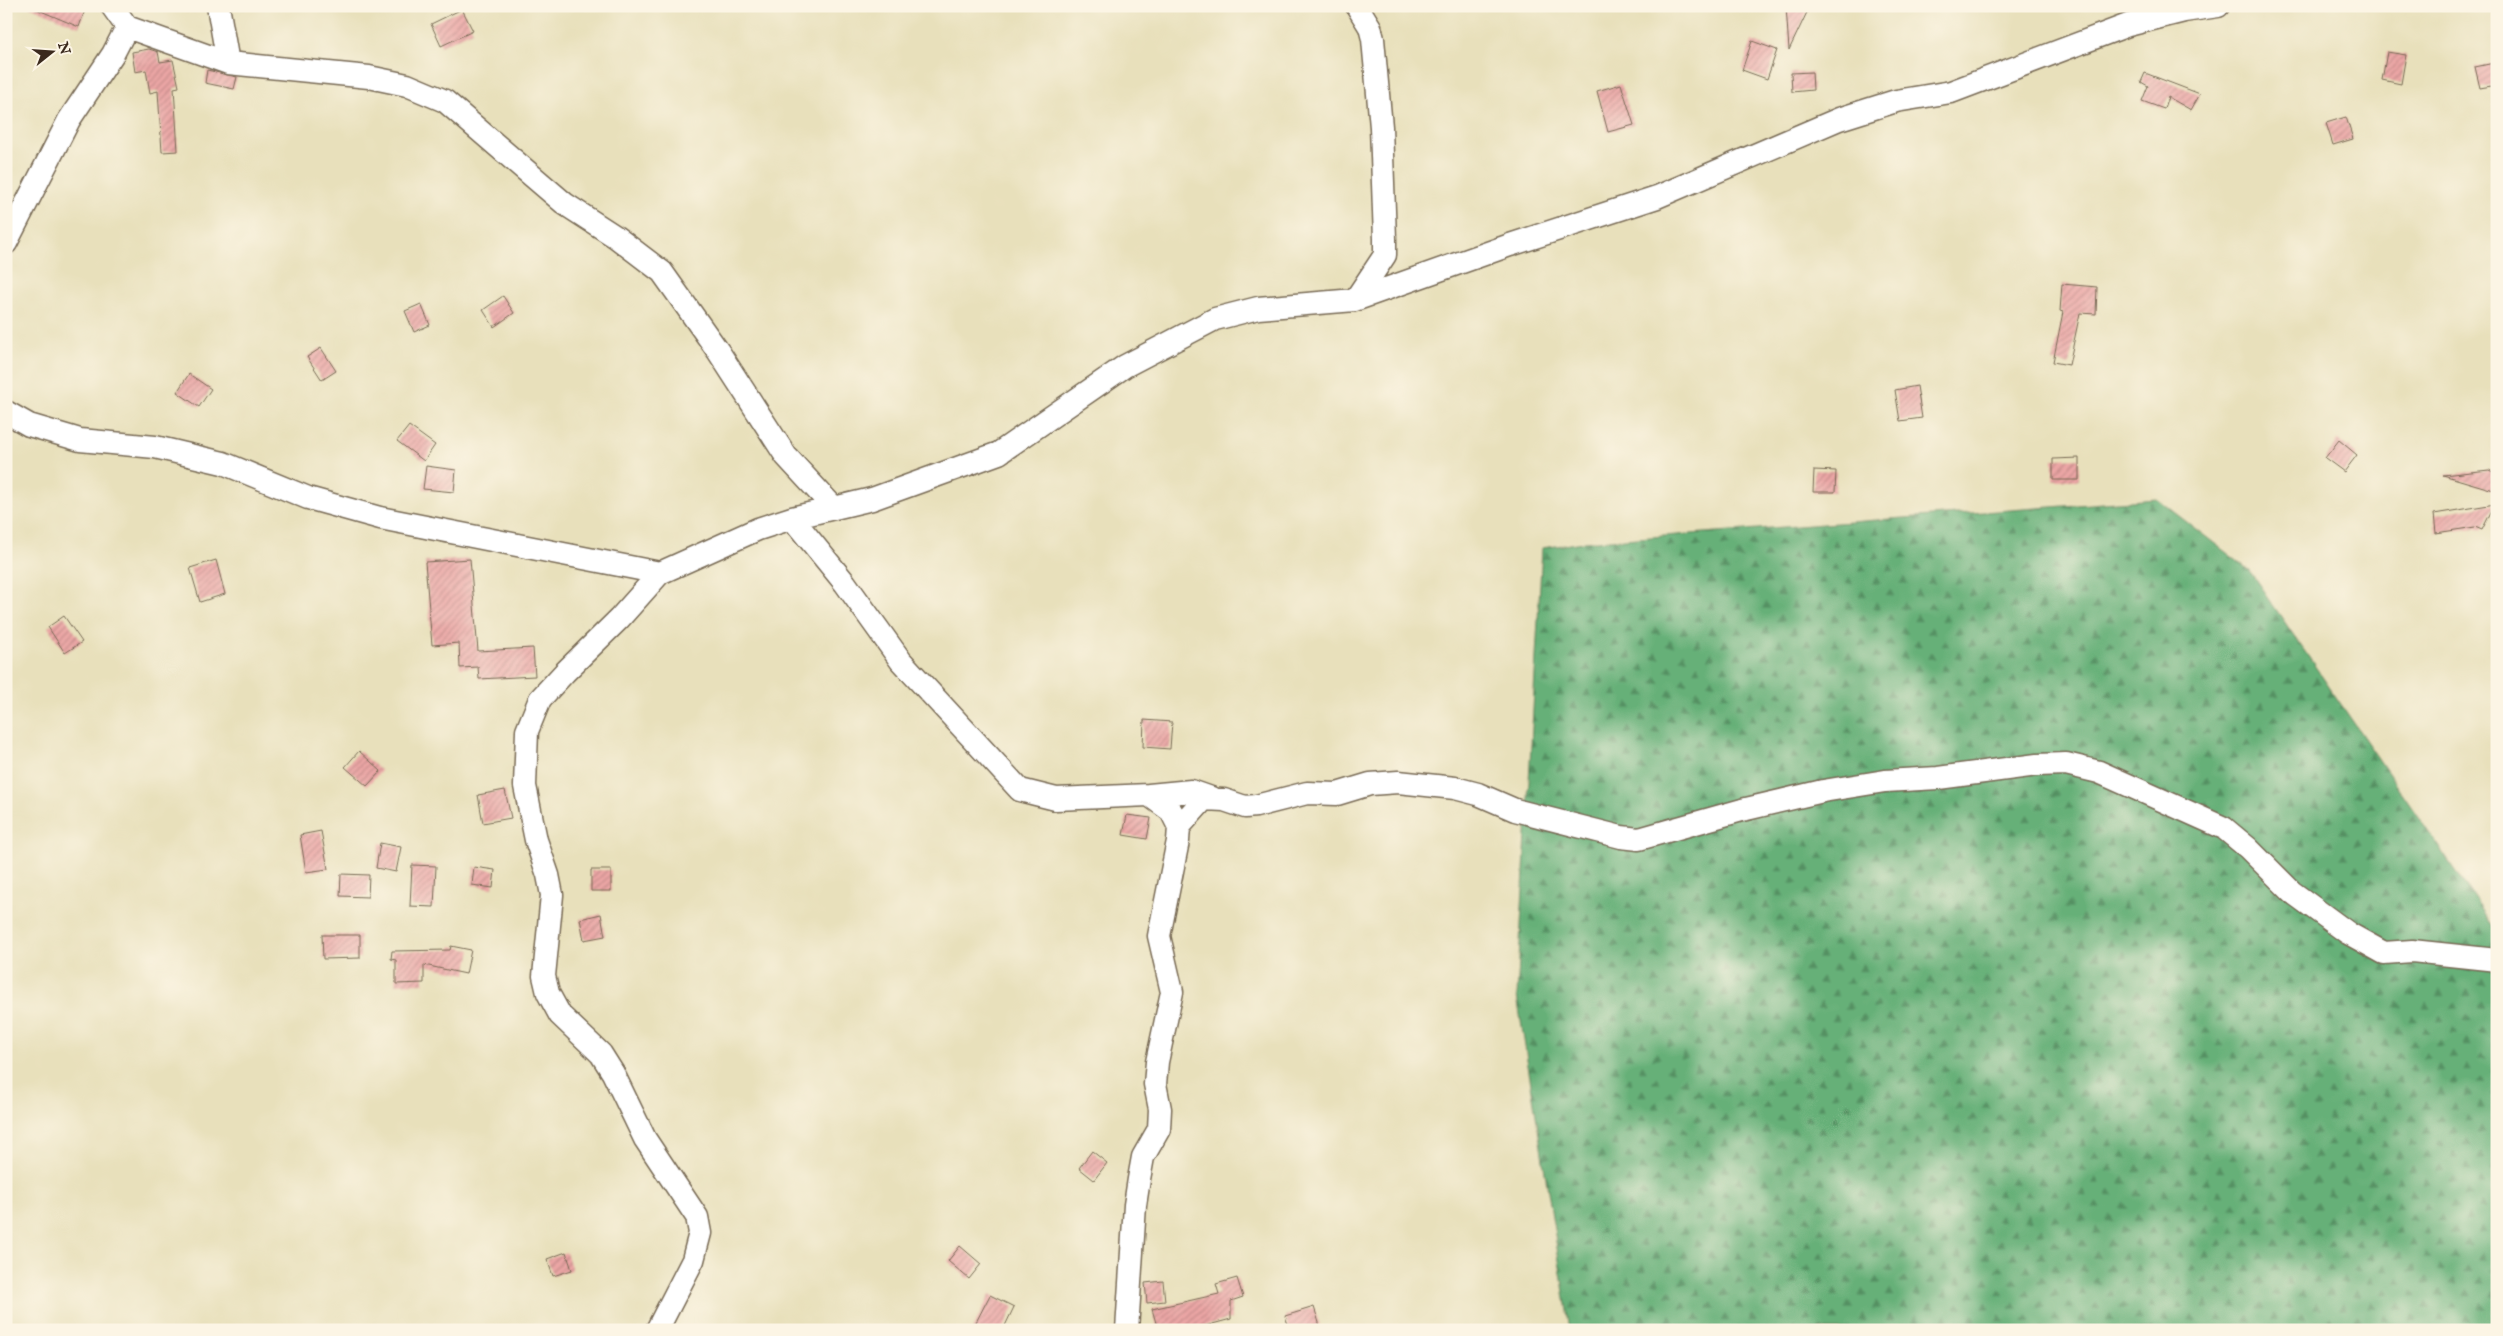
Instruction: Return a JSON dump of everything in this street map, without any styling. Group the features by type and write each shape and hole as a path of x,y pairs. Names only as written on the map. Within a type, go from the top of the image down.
{"street":[{"path":"112,6 128,28 228,63 369,77 407,85 445,101 565,204 616,237 662,272 718,351 786,456 834,508"},
{"path":"218,6 228,63"},
{"path":"1356,300 1385,255 1380,128 1373,39 1370,28 1357,6"},
{"path":"657,1330 693,1260 700,1233 697,1217 645,1139 613,1073 601,1054 560,1015 548,993 544,976 552,895 548,875 536,840 525,786 527,730 540,699 619,620 660,573 758,529 930,479 999,453 1125,366 1215,319 1258,308 1356,300 1520,242 1657,197 1839,119 1896,101 1951,92 2128,25 2184,11 2218,6"},
{"path":"6,243 69,120 128,28"},
{"path":"6,412 29,425 80,440 155,447 223,463 308,498 380,518 660,573"},
{"path":"792,518 845,583 901,661 1020,790 1056,799 1149,796 1191,791 1245,807 1307,793 1337,794 1370,784 1398,782 1455,788 1478,794 1515,810 1621,837 1639,839 1742,810 1823,791 1885,781 1938,778 2036,765 2066,764 2100,772 2161,802 2224,828 2248,848 2292,892 2348,933 2384,953 2412,951 2497,960"},
{"path":"1127,1330 1138,1187 1143,1157 1158,1129 1160,1109 1155,1084 1156,1069 1162,1029 1172,992 1159,936 1179,827 1172,811 1149,796"},
{"path":"1179,827 1198,804 1204,799 1210,798"}],"green space":[{"path":"2157,499 2249,570 2497,932 2497,1330 1570,1330 1517,996 1542,548 1584,542"}],"building":[{"path":"29,6 76,6 85,10 79,27"},
{"path":"1786,6 1810,6 1789,50"},
{"path":"462,9 473,31 441,46 431,24"},
{"path":"1752,41 1777,50 1767,79 1742,70"},
{"path":"149,49 158,52 160,62 173,60 179,87 174,88 178,151 162,152 158,91 150,93 146,70 135,72 132,52"},
{"path":"2387,52 2406,55 2401,84 2382,80"},
{"path":"2494,63 2497,85 2480,88 2475,67"},
{"path":"207,70 237,77 234,89 205,83"},
{"path":"1812,72 1813,90 1792,92 1791,73"},
{"path":"2145,73 2200,94 2191,110 2168,97 2164,109 2142,101 2148,86 2141,82"},
{"path":"1621,84 1634,125 1608,132 1597,91"},
{"path":"2346,117 2353,139 2333,145 2326,123"},
{"path":"2062,284 2097,287 2096,314 2080,313 2069,365 2053,362 2063,312 2060,311"},
{"path":"503,296 514,313 494,327 483,310"},
{"path":"421,304 430,325 414,332 405,311"},
{"path":"321,348 336,371 322,380 307,357"},
{"path":"189,374 211,389 199,407 177,392"},
{"path":"1917,386 1922,418 1900,421 1895,390"},
{"path":"409,426 435,445 424,461 397,441"},
{"path":"2339,440 2357,455 2344,472 2325,458"},
{"path":"2079,458 2079,480 2053,480 2053,459"},
{"path":"426,466 456,470 454,492 423,489"},
{"path":"1814,470 1836,471 1835,492 1813,492"},
{"path":"2489,470 2497,474 2497,491 2443,475"},
{"path":"2495,504 2482,530 2475,527 2436,533 2434,514"},
{"path":"470,559 478,651 533,648 535,676 479,679 478,667 460,668 459,643 432,645 425,562"},
{"path":"216,560 225,594 200,602 190,568"},
{"path":"64,616 82,642 65,653 48,627"},
{"path":"1144,720 1172,722 1170,749 1143,747"},
{"path":"359,751 381,771 367,786 345,767"},
{"path":"505,790 511,818 483,823 478,795"},
{"path":"1127,815 1151,818 1147,839 1123,835"},
{"path":"321,831 328,869 306,872 300,835"},
{"path":"380,843 401,847 396,872 376,868"},
{"path":"412,865 436,866 434,907 410,906"},
{"path":"474,867 495,870 493,888 472,885"},
{"path":"591,870 611,870 611,891 591,891"},
{"path":"341,874 369,875 368,897 340,896"},
{"path":"601,914 605,936 584,940 580,919"},
{"path":"322,935 360,935 360,958 323,959"},
{"path":"451,946 471,950 466,974 424,965 424,983 396,984 396,960 391,959 392,951 450,950"},
{"path":"1092,1151 1107,1163 1094,1180 1079,1168"},
{"path":"960,1246 981,1264 969,1279 948,1261"},
{"path":"566,1252 572,1270 553,1276 547,1259"},
{"path":"1237,1278 1243,1297 1231,1301 1231,1319 1190,1330 1158,1330 1152,1309 1219,1294 1216,1284"},
{"path":"1163,1281 1165,1301 1147,1303 1145,1283"},
{"path":"990,1295 1014,1307 1003,1330 972,1330"},
{"path":"1314,1307 1320,1326 1309,1330 1290,1330 1285,1316"}]}
